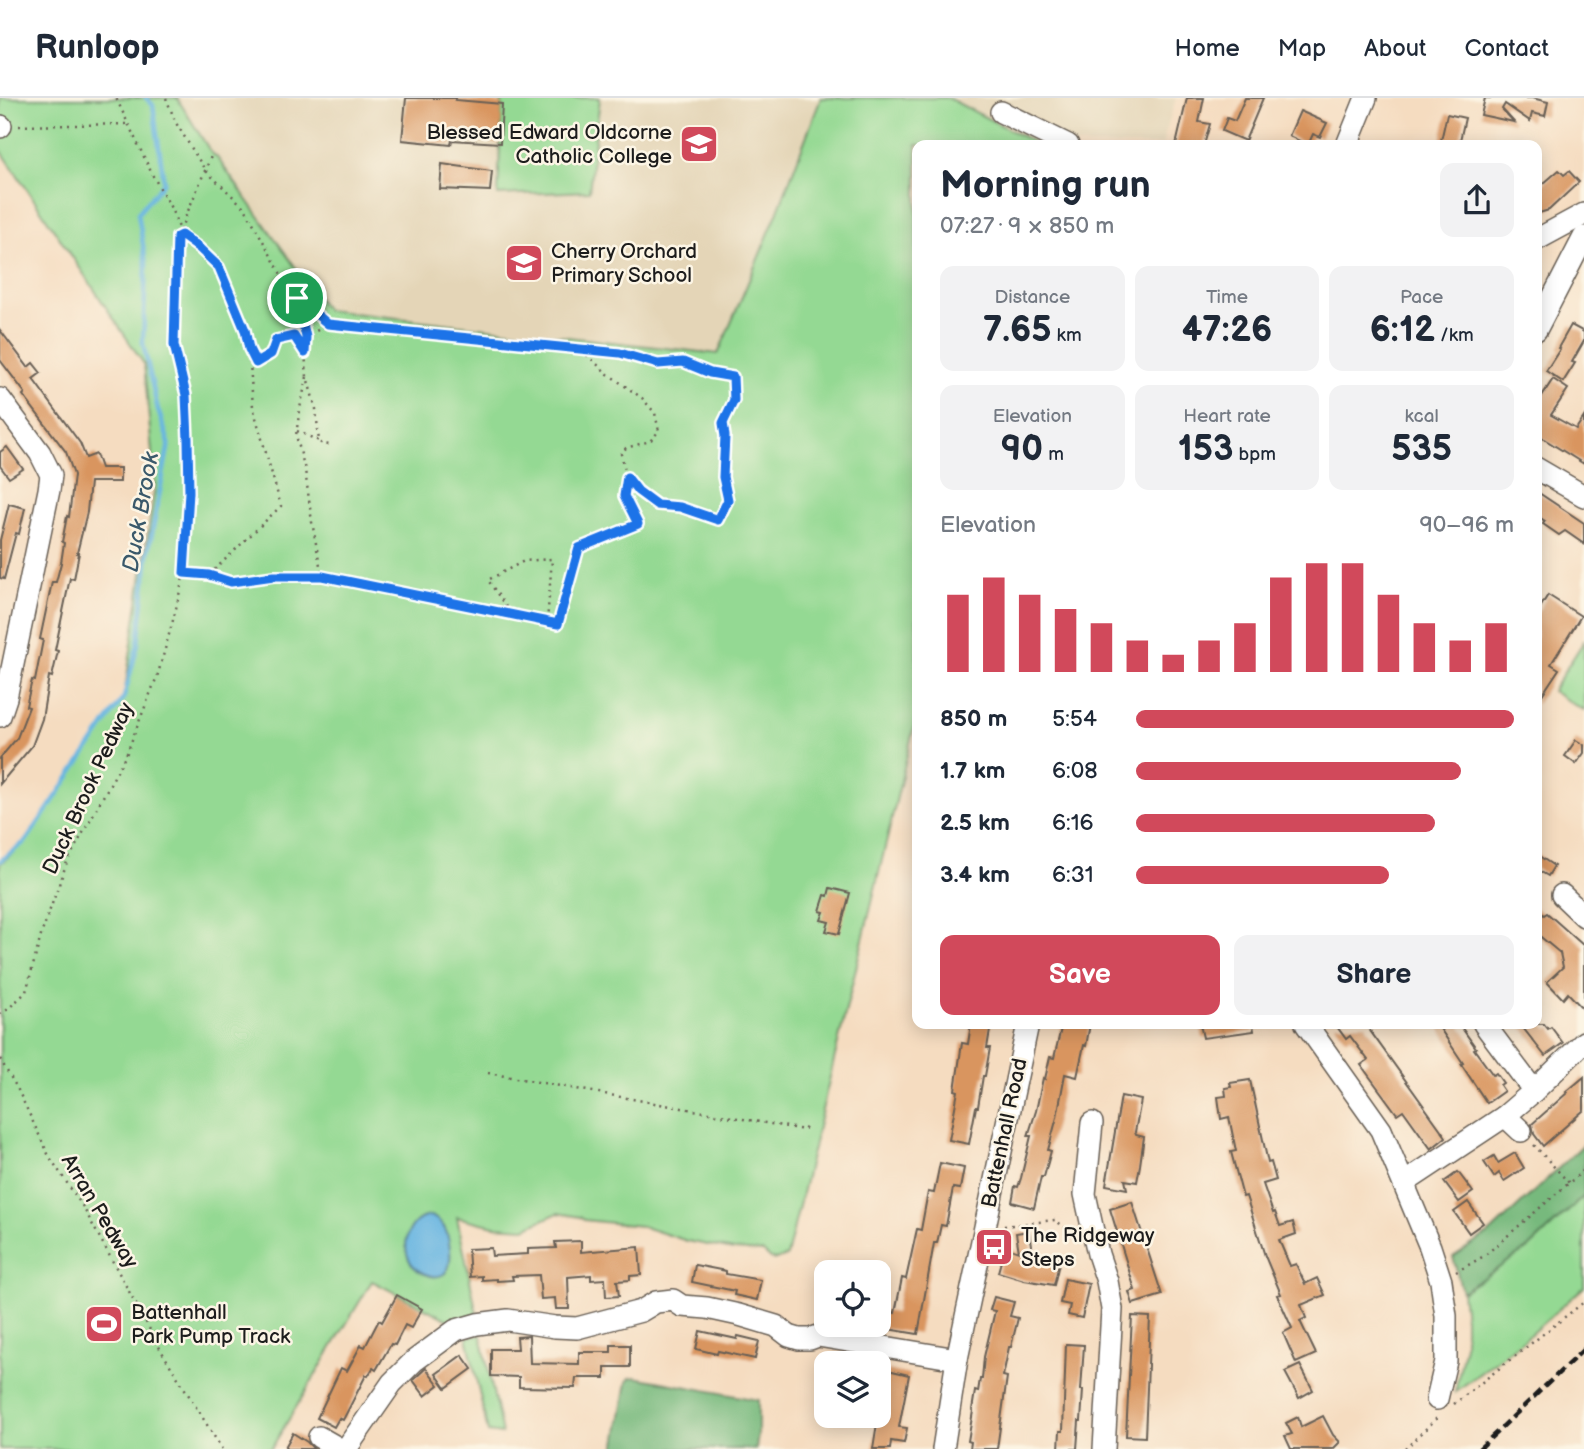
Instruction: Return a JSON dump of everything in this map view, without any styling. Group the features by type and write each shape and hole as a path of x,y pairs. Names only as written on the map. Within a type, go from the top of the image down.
{"street":[{"path":"1349,140 1366,98"},
{"path":"1001,112 1058,140"},
{"path":"1542,237 1584,214"},
{"path":"1542,318 1584,237"},
{"path":"0,399 40,453 51,475 9,685 0,716"},
{"path":"1542,472 1584,496"},
{"path":"1562,895 1584,916"},
{"name":"Battenhall Road","path":"943,1449 957,1359 1027,1029"},
{"path":"1310,1029 1381,1130 1430,1247 1441,1281 1446,1316 1444,1405"},
{"path":"1488,1029 1534,1091"},
{"path":"1404,1183 1505,1116 1584,1042"},
{"path":"1505,1116 1521,1130"},
{"path":"1092,1122 1085,1195 1107,1281 1111,1309 1104,1449"},
{"path":"346,1449 392,1383 414,1361 456,1330 477,1324 508,1320 578,1328 640,1311 666,1313 676,1311 682,1306 739,1315 776,1326 789,1336 800,1339 818,1336 957,1359"},
{"path":"319,1437 340,1449"}],"path":[{"path":"116,98 180,230"},
{"path":"166,98 176,123 205,170 245,208 293,296 328,324 581,349 620,353 658,364 683,362 710,373 733,377 734,400 723,423 723,477 728,500 718,520 680,507 657,505 638,491 627,477 621,454 626,448 650,441 659,432 655,413 642,398 608,374 581,349"},
{"path":"1,127 128,124"},
{"name":"Duck Brook Pedway","path":"0,1014 26,992 42,932 67,863 126,755 158,674 175,613 184,573 189,492 186,395 174,345 177,237 212,154"},
{"path":"177,237 181,235 219,267 245,330 253,407 281,506 209,575"},
{"path":"297,298 306,337 307,377 316,409 319,442"},
{"path":"306,337 328,324"},
{"path":"249,349 256,363 271,354 276,340 294,336 305,353"},
{"path":"307,377 296,435 305,470 322,576"},
{"path":"297,431 330,445"},
{"path":"184,573 209,575 231,582 274,576 322,576 558,624 579,548 638,524 624,496 627,477"},
{"path":"511,615 488,580 524,561 552,559 547,622"},
{"name":"Arran Pedway","path":"0,1059 49,1156 83,1207 162,1352 222,1449"},
{"path":"488,1073 804,1130 807,1126"},
{"path":"1521,1130 1570,1184"},
{"path":"1441,1281 1484,1256 1584,1170"},
{"path":"984,1225 996,1227 1055,1220 1098,1254"},
{"path":"1405,1449 1444,1405 1584,1302"}],"shaded area":[{"name":"Cherry Orchard Primary School","path":"177,98 502,98 498,195 588,191 600,98 821,98 776,216 718,354 326,310 212,154"},
{"path":"948,98 1176,98 1163,140 1029,140"}],"green space":[{"path":"0,98 177,98 212,154 326,310 718,354 776,216 821,98 948,98 1029,140 912,140 912,735 787,1256 776,1260 763,1252 734,1250 687,1241 641,1226 584,1220 558,1213 525,1228 494,1226 457,1217 477,1314 452,1322 372,1281 271,1449 0,1449 0,864 26,841 124,697 155,486 144,364 0,149"},
{"path":"502,98 600,98 589,191 498,195"},
{"path":"1584,641 1584,711 1552,691"},
{"path":"1584,1144 1584,1196 1530,1247 1462,1292 1453,1257 1491,1232"},
{"path":"1584,1196 1584,1287 1525,1339 1455,1392 1465,1345 1462,1292 1530,1247"},
{"path":"481,1335 502,1434 488,1432 467,1337"},
{"path":"635,1377 758,1400 756,1449 615,1449 627,1382"}],"water":[{"path":"431,1216 443,1226 450,1248 447,1270 436,1276 417,1270 410,1262 406,1242 414,1224 421,1218"}],"building":[{"path":"406,98 456,98 455,100 502,104 500,143 452,140 451,145 402,140"},
{"path":"1187,98 1204,98 1199,122 1210,124 1205,140 1177,140"},
{"path":"1245,98 1263,98 1245,140 1222,131 1227,118 1235,121"},
{"path":"1485,98 1532,98 1548,102 1545,116 1532,113 1530,121 1505,104 1502,109 1514,122 1481,115"},
{"path":"1300,111 1327,123 1320,137 1313,134 1310,140 1297,140 1289,136"},
{"path":"1447,114 1465,118 1460,140 1441,140"},
{"path":"442,164 492,171 490,191 440,189"},
{"path":"1559,170 1564,175 1569,171 1579,182 1549,210 1542,212 1542,185"},
{"path":"1571,325 1584,332 1584,341 1563,382 1546,371"},
{"path":"0,330 28,367 33,363 41,373 33,379 80,443 86,458 96,454 101,468 120,468 120,482 90,482 74,579 70,578 55,650 58,651 52,677 49,676 42,719 32,746 0,784 0,758 17,738 29,707 26,706 32,680 35,681 43,640 40,639 52,582 56,582 61,563 74,475 66,452 0,360"},
{"path":"1553,379 1568,389 1551,415 1576,429 1584,417 1584,464 1542,438 1542,396"},
{"path":"7,447 23,469 9,478 0,466 0,452"},
{"path":"1542,495 1584,523 1584,544 1565,531 1559,535 1543,524 1545,521 1542,519"},
{"path":"9,504 25,508 4,579 0,578 0,540"},
{"path":"1548,595 1581,616 1551,664 1559,669 1542,695 1542,604"},
{"path":"1576,740 1584,745 1584,753 1576,764 1565,756"},
{"path":"1542,858 1554,866 1548,876 1542,872"},
{"path":"830,888 850,893 839,934 826,931 829,922 821,920 824,912 820,911"},
{"path":"1542,913 1547,913 1584,946 1584,1010 1568,993 1563,999 1547,982 1563,967 1560,953 1542,938"},
{"path":"1542,1024 1548,1029 1551,1027 1563,1043 1545,1056 1524,1029 1542,1029"},
{"path":"970,1029 990,1029 985,1076 969,1144 949,1140 958,1091 955,1090 962,1043 968,1044"},
{"path":"1061,1029 1089,1029 1077,1077 1065,1074 1048,1150 1051,1151 1044,1177 1041,1177 1034,1208 1012,1202 1015,1186 1018,1187 1021,1178 1031,1136 1028,1136 1043,1078 1045,1079 1050,1057 1054,1058"},
{"path":"1201,1029 1254,1029 1254,1031 1203,1038"},
{"path":"1339,1029 1369,1029 1446,1137 1431,1149 1403,1110 1397,1114 1361,1065 1368,1060 1350,1036 1346,1039"},
{"path":"1440,1029 1463,1029 1493,1075 1496,1073 1503,1083 1500,1085 1504,1091 1487,1103 1461,1064 1463,1063"},
{"path":"1584,1077 1584,1110 1543,1146 1534,1134 1532,1124"},
{"path":"1250,1080 1268,1163 1271,1162 1276,1180 1263,1184 1280,1226 1293,1222 1296,1234 1279,1240 1290,1266 1296,1264 1305,1284 1317,1278 1325,1295 1301,1305 1306,1318 1300,1321 1316,1354 1296,1363 1283,1333 1292,1328 1277,1295 1281,1294 1265,1256 1246,1196 1243,1197 1231,1152 1236,1151 1229,1117 1221,1119 1218,1097 1226,1096 1225,1088 1231,1087 1230,1083"},
{"path":"1121,1096 1141,1100 1135,1132 1136,1135 1144,1137 1137,1182 1125,1180 1127,1189 1106,1185"},
{"path":"1515,1153 1524,1168 1504,1181 1499,1173 1494,1177 1484,1162 1494,1156 1498,1163"},
{"path":"940,1163 964,1168 960,1189 953,1188 946,1226 941,1225 937,1243 934,1243 918,1334 891,1330 891,1312 895,1313 902,1278 906,1279 917,1229 921,1230 928,1192 934,1193"},
{"path":"1458,1172 1473,1192 1459,1202 1444,1182"},
{"path":"1132,1202 1162,1295 1133,1304 1129,1292 1135,1290 1110,1209"},
{"path":"1468,1202 1483,1223 1469,1233 1454,1212"},
{"path":"1029,1231 1032,1253 1060,1259 1054,1285 998,1272 1005,1247 1019,1252 1016,1233"},
{"path":"581,1241 581,1252 639,1247 641,1275 630,1276 630,1280 617,1281 619,1296 606,1297 605,1279 591,1280 591,1275 568,1277 569,1309 556,1309 555,1298 541,1299 539,1275 512,1276 513,1280 497,1281 482,1280 482,1276 470,1277 468,1249 491,1248 492,1256 528,1254 528,1249 556,1248 555,1242"},
{"path":"695,1265 761,1280 757,1300 734,1295 735,1291 692,1282"},
{"path":"1065,1279 1089,1284 1082,1318 1068,1315 1070,1305 1060,1303"},
{"path":"397,1295 422,1309 411,1328 405,1325 395,1345 391,1344 376,1370 373,1368 368,1376 366,1375 343,1420 339,1418 334,1427 317,1418 341,1368 347,1371 361,1345 365,1347 379,1320 382,1322"},
{"path":"994,1297 1014,1302 1010,1316 1018,1318 1003,1376 1007,1377 997,1449 970,1449 971,1442 968,1441 975,1391 978,1392 982,1379 984,1357 995,1311 990,1310"},
{"path":"1132,1316 1150,1317 1145,1437 1126,1436"},
{"path":"700,1331 759,1341 755,1359 696,1349"},
{"path":"529,1336 530,1363 579,1364 579,1352 611,1352 611,1345 630,1345 630,1367 605,1367 605,1378 576,1378 575,1388 519,1387 519,1377 491,1376 491,1349 518,1349 517,1337"},
{"path":"1066,1344 1084,1345 1081,1421 1077,1449 1059,1449 1060,1431 1063,1431"},
{"path":"462,1355 472,1369 446,1388 436,1374"},
{"path":"1300,1365 1313,1390 1299,1398 1285,1372"},
{"path":"426,1368 439,1385 425,1396 413,1380"},
{"path":"891,1371 909,1375 899,1427 907,1428 904,1443 891,1441 890,1449 873,1449 876,1428 891,1428"},
{"path":"1323,1416 1340,1442 1333,1449 1291,1449 1285,1436 1292,1434 1286,1423 1298,1417 1301,1427"},
{"path":"293,1433 307,1442 314,1449 284,1449"}],"waterway":[{"name":"Duck Brook","path":"0,861 26,841 124,697 138,644 148,554 169,443 158,410 143,343 146,264 138,213 164,182 153,105 146,98"}],"railway":[{"path":"1479,1449 1584,1349"}],"place":[{"name":"Blessed Edward Oldcorne Catholic College","path":"699,144"},
{"name":"Cherry Orchard Primary School","path":"524,263"},
{"name":"The Ridgeway Steps","path":"994,1247"},
{"name":"Battenhall Park Pump Track","path":"104,1324"}],"route":[{"path":"181,235 219,267 256,363 271,354 276,340 294,336 305,353 306,337 297,298 328,324 620,353 658,364 683,362 710,373 733,377 734,400 723,423 723,477 728,500 718,520 693,510 657,505 638,491 627,477 624,496 638,524 579,548 558,624 322,576 274,576 231,582 209,575 184,573 189,492 188,440 186,395 174,345 177,237 181,235"}]}
